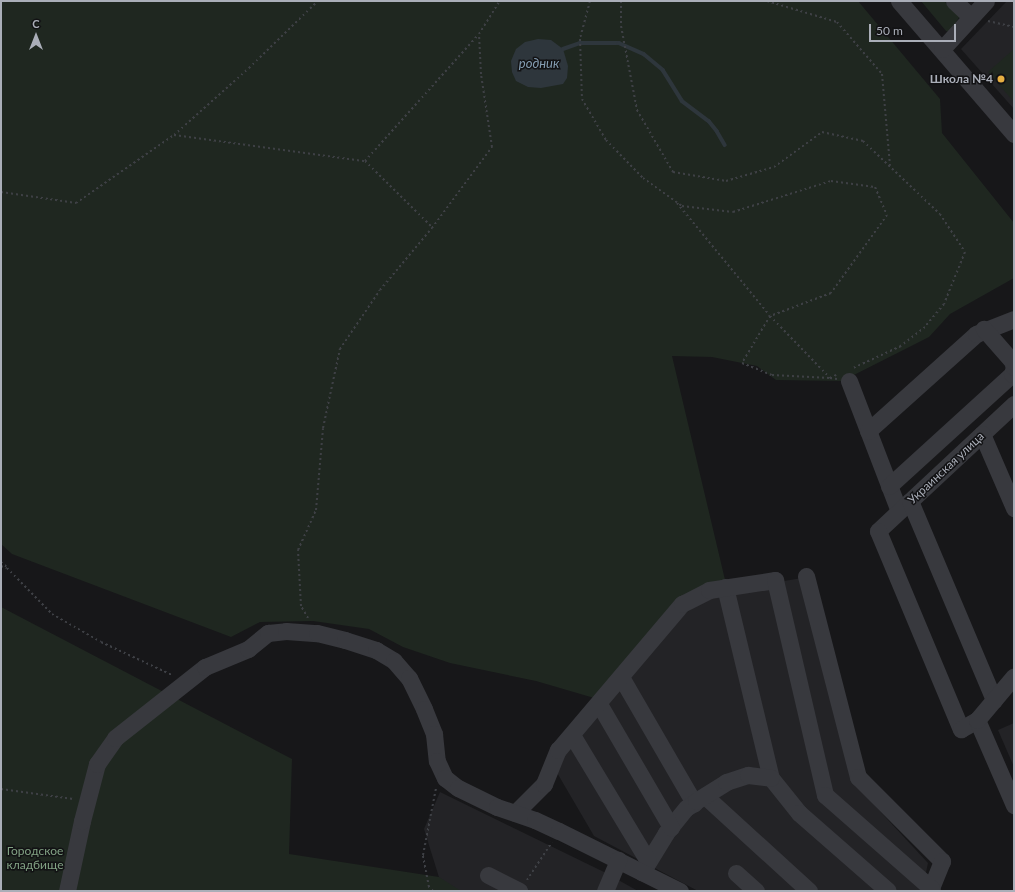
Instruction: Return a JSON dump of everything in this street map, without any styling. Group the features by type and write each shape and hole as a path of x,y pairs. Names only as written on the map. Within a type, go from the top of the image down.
{"street":[{"path":"899,1 1014,134"},
{"path":"954,1 971,17"},
{"path":"942,49 986,1"},
{"path":"868,431 976,334 984,329 1014,319"},
{"path":"889,486 1012,374 1014,367 1012,361 984,329"},
{"path":"845,375 889,486 904,506 994,700"},
{"name":"Украинская улица","path":"977,720 961,729 878,531 1014,404"},
{"path":"982,434 1014,508"},
{"path":"515,813 544,784 558,750 599,704 682,604 709,590 775,580 825,795 931,889 942,861 858,777 806,576"},
{"path":"725,587 771,778 799,813 888,891"},
{"path":"67,891 82,821 97,764 115,738 205,667 248,649 268,633 286,631 317,633 376,650 394,661 409,678 424,709 434,734 437,761 445,778 458,788 497,808 535,820 560,831 618,860 645,866 680,891"},
{"path":"1014,676 977,720 1014,805"},
{"path":"621,677 700,799 809,891"},
{"path":"599,704 671,827"},
{"path":"572,735 645,866"},
{"path":"645,866 671,827 686,808 726,782 748,775 771,778"},
{"path":"604,891 618,860"},
{"path":"736,873 756,891"},
{"path":"488,875 522,888"}],"path":[{"path":"1,192 76,203 174,134 249,68 318,1"},
{"path":"365,161 479,34 500,1"},
{"path":"590,1 580,39 582,99 606,140 643,178 682,206 733,212 831,181 875,187 887,215 831,294 770,316 742,363 772,375 830,378 845,375 901,346 925,327 944,304 965,252 940,214 863,140 822,132 774,167 726,181 672,172 637,110 621,26 621,1"},
{"path":"767,1 837,22 882,74 890,166"},
{"path":"971,17 1014,27"},
{"path":"317,633 301,606 298,550 316,510 323,428 340,349 380,290 432,228 492,147 481,74 479,34"},
{"path":"174,134 365,161 432,228"},
{"path":"675,200 770,316 830,378"},
{"path":"830,378 845,375"},
{"path":"1,562 52,614 101,642 185,682"},
{"path":"1,566 7,568"},
{"path":"433,891 429,887 423,855 440,767"},
{"path":"1,789 87,802"},
{"path":"522,888 560,831"}],"shaded area":[{"name":"Школа №4","path":"1007,1 1014,1 1014,109 961,49"},
{"path":"802,578 851,780 928,863 922,891 698,891 594,836 556,771 575,735 669,628 708,594"},
{"path":"1014,723 1014,767 998,730"},
{"path":"440,792 604,872 638,891 448,891 442,887 424,829"}],"green space":[{"path":"1,1 858,1 940,99 942,133 1014,223 1014,278 950,314 929,337 842,381 776,380 757,366 712,357 672,356 726,584 664,626 601,700 536,681 450,663 403,647 369,629 313,621 260,622 231,637 12,554 1,544"},
{"path":"921,1 944,1 960,16 950,32 946,31"},
{"path":"1014,49 1014,102 988,72"},
{"name":"Городское кладбище","path":"1,607 292,759 289,854 439,877 461,891 1,891"}],"water":[{"name":"родник","path":"538,39 551,40 563,49 568,66 567,78 563,84 541,88 528,87 516,81 512,72 511,61 516,49 525,42"}],"waterway":[{"path":"563,49 580,43 619,43 644,54 663,70 682,101 709,121 725,145"}],"place":[{"name":"Школа №4","path":"1001,79"}]}
